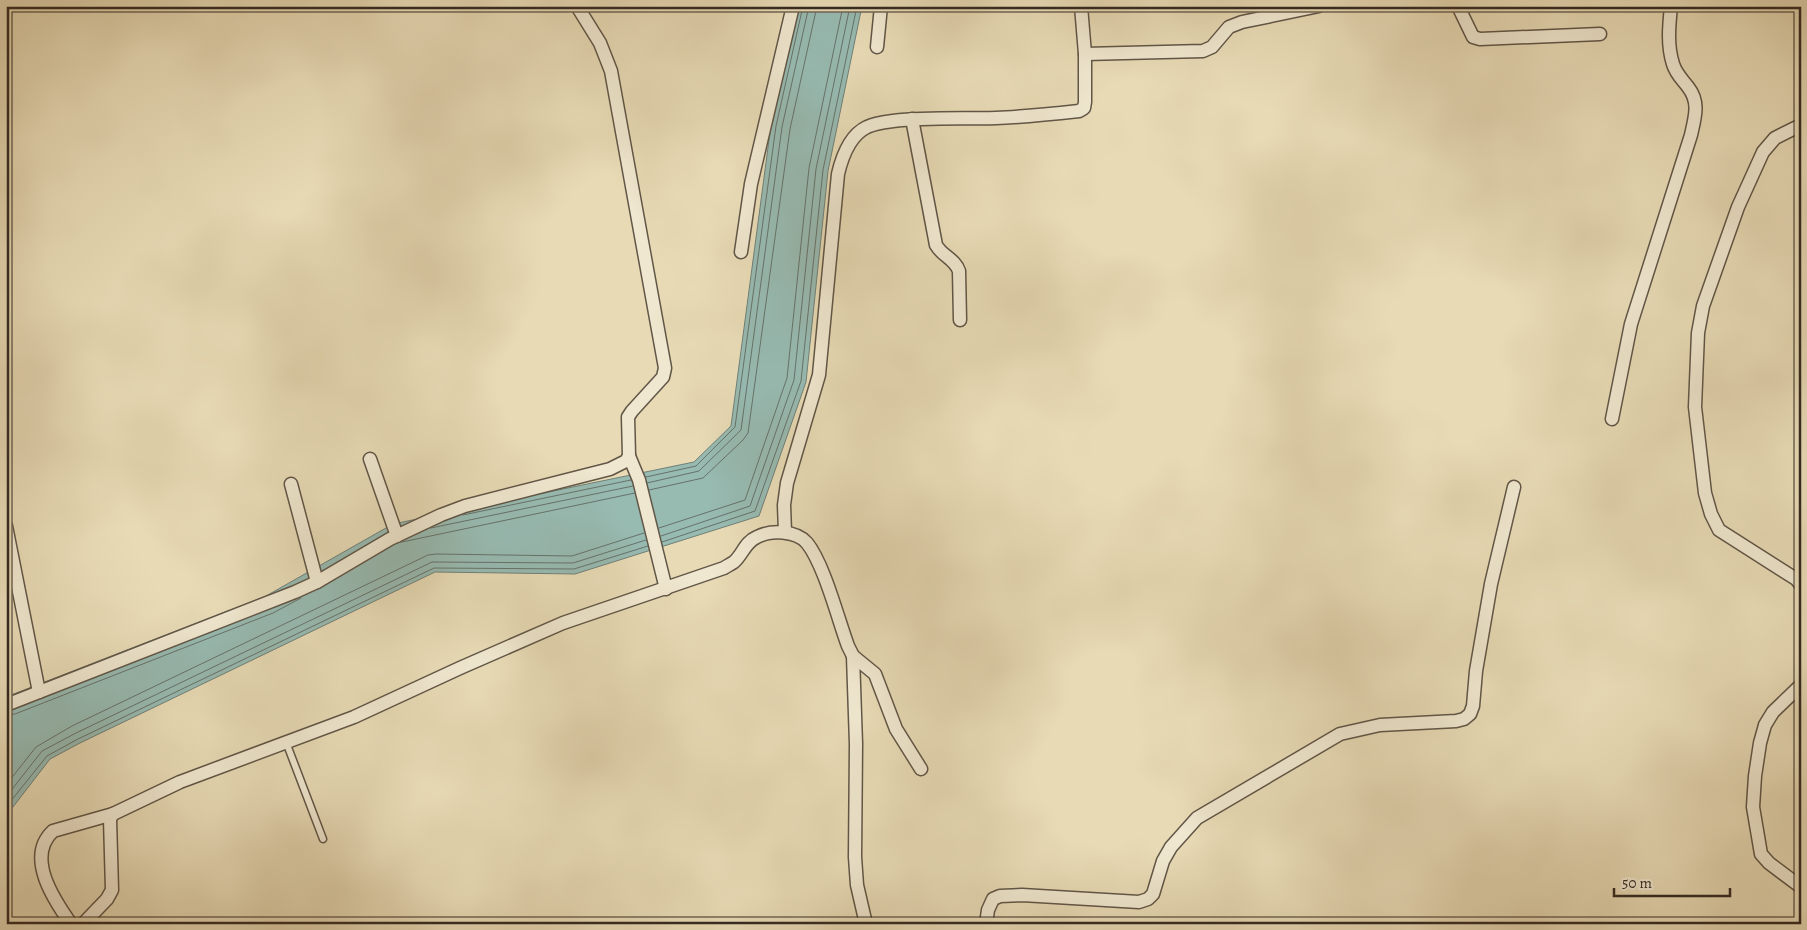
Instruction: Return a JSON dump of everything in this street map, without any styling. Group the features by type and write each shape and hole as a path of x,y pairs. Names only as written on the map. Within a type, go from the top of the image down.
{"street":[{"path":"577,6 600,43 611,70 665,368 663,377 628,417 629,456 639,480 666,588"},
{"path":"742,252 751,184 793,6"},
{"path":"877,47 881,6"},
{"path":"785,532 784,505 786,483 819,375 838,174 842,157 850,143 868,126 912,119 996,118 1079,112 1084,108 1085,102 1085,54 1081,6"},
{"path":"1085,54 1202,51 1212,47 1229,27 1242,22 1319,6"},
{"path":"1458,6 1472,37 1480,39 1600,34"},
{"path":"1612,419 1631,324 1692,135 1697,110 1696,101 1692,93 1678,76 1670,50 1669,32 1672,6"},
{"path":"912,119 936,245 940,251 957,264 959,271 960,320"},
{"path":"1801,125 1775,138 1763,152 1738,207 1703,306 1698,333 1694,406 1705,493 1714,523 1719,530 1796,579 1801,585"},
{"path":"6,705 295,592 317,582 396,536 441,515 465,506 610,469 626,461 629,456"},
{"path":"370,458 396,536"},
{"path":"290,484 317,582"},
{"path":"986,924 988,910 993,899 1000,896 1022,895 1139,902 1148,900 1152,894 1163,860 1177,840 1197,818 1340,734 1380,725 1464,720 1470,714 1472,706 1491,584 1514,487"},
{"path":"6,526 39,692"},
{"path":"71,924 58,906 43,876 43,843 53,830 113,814 180,782 354,717 563,623 724,568 734,562 749,541 759,535 785,532 798,536 806,542 814,555 853,656 856,744 855,857 857,885 866,924"},
{"path":"853,656 875,674 896,730 921,769"},
{"path":"1801,685 1772,712 1765,725 1755,776 1753,807 1761,854 1769,864 1801,887"},
{"path":"82,924 107,899 112,890 110,818 113,814"}],"lane":[{"path":"286,742 323,839"}],"water":[{"path":"798,6 862,6 828,171 806,382 759,516 575,574 435,572 50,759 6,816 6,697 266,596 393,524 694,462 731,426 771,125"}]}
